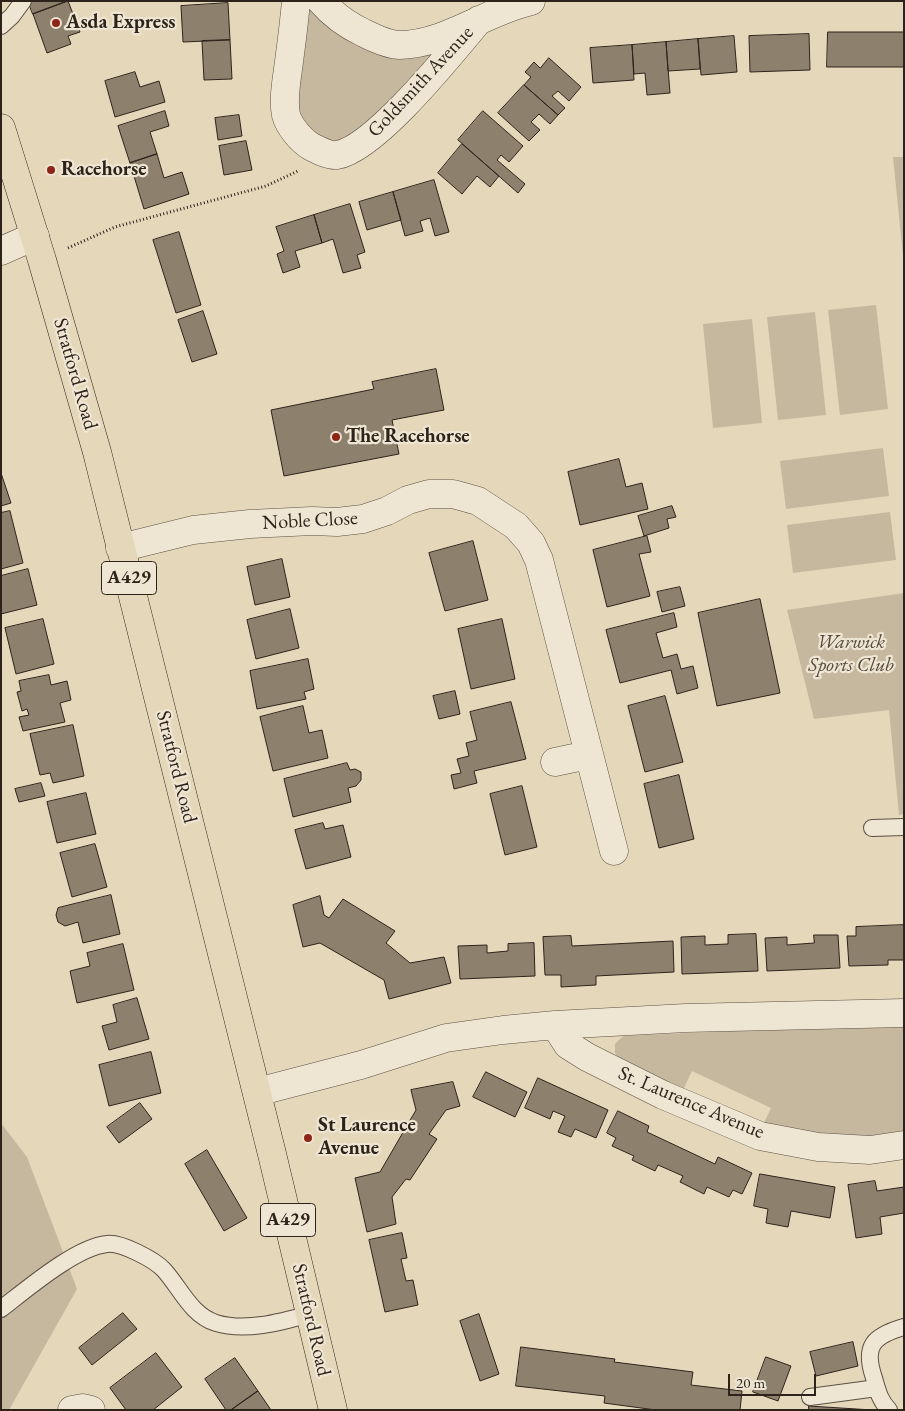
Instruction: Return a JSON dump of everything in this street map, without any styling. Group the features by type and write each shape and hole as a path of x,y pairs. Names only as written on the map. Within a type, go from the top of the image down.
{"main road":[{"name":"Stratford Road","path":"1,128 39,248 94,443 257,1092 333,1410"}],"street":[{"path":"296,1 285,90 286,116 296,132 308,144 320,151 336,155"},
{"name":"Goldsmith Avenue","path":"321,1 330,11 350,26 373,38 399,45 436,38 501,10 531,1"},
{"name":"Goldsmith Avenue","path":"336,155 356,147 374,135 433,74 479,20"},
{"path":"1,251 39,248"},
{"name":"Noble Close","path":"120,548 193,530 250,524 312,521 337,522 363,519 387,511 408,500 429,494 453,494 478,501 516,526 531,543 539,560 614,852"},
{"path":"554,762 588,755"},
{"path":"257,1092 361,1065 446,1038 555,1025 686,1018 904,1014"},
{"name":"St. Laurence Avenue","path":"555,1025 568,1045 587,1057 663,1095 760,1136 818,1147 870,1150 904,1145"},
{"path":"72,1410 83,1408 91,1410"}],"lane":[{"path":"1,26 12,16 23,1"},
{"path":"872,828 904,827"},
{"path":"1,1308 72,1257 93,1247 109,1243 128,1247 163,1268 194,1310 208,1320 228,1326 254,1326 310,1314"},
{"path":"889,1410 881,1401 876,1388 869,1364 869,1351 879,1338 892,1330 904,1327"},
{"path":"810,1396 876,1388"}],"path":[{"path":"39,248 266,186 336,155"}],"green space":[{"path":"311,9 348,40 381,53 440,52 359,133 349,139 329,142 301,126 293,85 304,16"},
{"path":"893,157 904,157 904,266"},
{"path":"876,305 888,409 840,415 828,310"},
{"path":"815,312 826,415 778,420 767,317"},
{"path":"752,319 762,423 713,428 703,324"},
{"path":"883,448 889,496 786,509 780,461"},
{"path":"890,512 896,560 793,573 787,525"},
{"name":"Warwick Sports Club","path":"904,593 904,814 899,815 889,710 814,719 787,610"},
{"path":"904,1024 904,1138 871,1143 762,1127 771,1108 692,1071 683,1090 622,1062 615,1053 615,1044 623,1036"},
{"path":"1,1123 27,1157 77,1289 9,1410 1,1410"}],"building":[{"path":"28,1 68,1 33,14"},
{"name":"Asda Express","path":"68,1 80,32 68,36 71,44 47,53 33,14"},
{"path":"228,3 230,40 183,42 181,6"},
{"path":"828,32 904,32 904,67 827,67"},
{"path":"809,34 810,70 750,72 749,36"},
{"path":"734,36 737,72 701,75 698,39"},
{"path":"698,39 700,69 668,71 666,42"},
{"path":"230,40 232,79 204,80 202,41"},
{"path":"666,42 670,93 647,95 645,73 634,74 632,45"},
{"path":"632,45 634,80 593,83 590,48"},
{"path":"549,58 581,87 569,101 558,91 552,96 565,108 558,115 524,85 531,77 525,72 534,62 540,68"},
{"path":"135,72 140,87 159,81 165,102 115,117 105,81"},
{"path":"524,85 558,115 550,124 539,114 531,122 540,130 529,141 498,113"},
{"path":"165,111 169,126 150,132 157,154 130,163 118,126"},
{"path":"483,111 523,146 509,162 501,155 497,160 525,184 518,193 458,140"},
{"path":"239,115 242,136 218,140 215,118"},
{"path":"246,141 252,170 224,175 219,146"},
{"path":"462,144 499,176 490,187 477,176 462,194 438,173"},
{"path":"157,154 164,178 182,172 189,194 144,209 130,163"},
{"path":"434,180 449,232 435,236 430,218 420,221 423,231 405,236 393,192"},
{"path":"393,192 401,220 367,230 359,202"},
{"path":"350,204 365,252 357,255 361,268 343,273 333,239 322,243 314,215"},
{"path":"314,215 322,243 295,251 300,267 283,273 277,254 284,251 276,227"},
{"path":"179,232 201,305 176,313 153,240"},
{"path":"203,311 217,354 192,362 178,320"},
{"name":"The Racehorse","path":"436,369 444,410 392,420 399,454 284,476 271,410 374,389 372,382"},
{"path":"619,459 626,487 642,483 648,509 580,525 568,472"},
{"path":"1,473 11,503 1,506"},
{"path":"672,506 676,517 667,519 669,528 644,536 638,516"},
{"path":"10,511 23,563 1,569 1,513"},
{"path":"647,536 651,552 639,554 650,596 607,607 593,550"},
{"path":"473,541 488,600 445,611 429,553"},
{"path":"282,559 290,597 255,605 247,567"},
{"path":"28,569 37,605 1,614 1,576"},
{"path":"680,587 685,606 662,612 657,592"},
{"path":"760,599 780,693 717,706 698,613"},
{"path":"290,609 299,648 256,659 247,620"},
{"path":"674,613 677,627 656,633 663,658 677,654 681,669 693,666 698,688 677,694 671,670 620,683 606,630"},
{"path":"43,619 54,664 16,674 5,628"},
{"path":"502,619 515,679 471,689 458,629"},
{"path":"308,659 314,689 304,692 306,699 257,709 250,671"},
{"path":"49,675 51,685 67,681 71,700 60,703 65,722 23,731 19,717 29,715 27,709 22,711 17,692 21,691 19,681"},
{"path":"455,691 460,714 439,719 433,696"},
{"path":"665,696 683,762 645,772 628,706"},
{"path":"511,702 526,759 474,771 477,783 454,789 451,775 461,773 457,759 469,756 466,743 477,740 470,712"},
{"path":"303,706 309,733 322,730 328,758 273,771 260,717"},
{"path":"73,725 84,776 53,783 50,773 40,775 30,734"},
{"path":"347,763 350,770 355,769 361,772 361,780 356,786 348,788 351,802 293,817 284,779"},
{"path":"679,775 694,839 659,848 644,784"},
{"path":"41,783 45,796 19,802 15,789"},
{"path":"522,786 537,847 505,855 490,794"},
{"path":"86,793 96,834 57,843 47,802"},
{"path":"323,823 325,829 343,825 351,857 306,869 295,830"},
{"path":"95,844 107,887 72,897 60,853"},
{"path":"111,895 120,934 83,943 78,922 65,926 58,922 56,915 58,908"},
{"path":"320,896 324,915 329,918 343,899 395,931 386,943 410,963 444,957 451,983 389,999 384,980 320,943 303,947 293,905"},
{"path":"904,925 904,960 888,960 888,965 849,966 847,936 856,936 856,927"},
{"path":"756,934 758,971 682,974 681,937 705,936 705,945 728,944 728,935"},
{"path":"814,935 838,935 840,968 767,971 765,938 787,937 787,945 814,943"},
{"path":"571,936 572,946 673,941 674,972 596,976 596,985 561,987 561,975 545,975 543,937"},
{"path":"534,943 535,976 460,979 458,946 487,945 487,953 508,951 508,944"},
{"path":"123,944 134,990 77,1003 70,971 90,966 87,953"},
{"path":"137,998 149,1039 109,1050 102,1026 117,1022 113,1005"},
{"path":"151,1052 161,1093 109,1106 99,1065"},
{"path":"486,1072 527,1092 515,1117 473,1097"},
{"path":"538,1078 608,1110 596,1138 575,1129 571,1137 558,1132 565,1116 553,1111 550,1119 525,1108"},
{"path":"453,1082 460,1106 446,1110 429,1134 437,1139 410,1180 406,1179 392,1197 396,1224 367,1232 355,1178 380,1172 416,1110 411,1090"},
{"path":"140,1103 152,1119 119,1143 107,1127"},
{"path":"618,1111 649,1126 647,1132 715,1164 718,1157 752,1173 742,1194 733,1190 729,1197 707,1187 704,1194 680,1182 683,1176 658,1165 655,1171 632,1160 634,1156 612,1146 616,1138 607,1133"},
{"path":"207,1150 247,1218 224,1231 185,1164"},
{"path":"760,1174 835,1187 830,1218 791,1211 788,1227 766,1223 768,1209 754,1206"},
{"path":"875,1181 877,1191 904,1187 904,1213 880,1217 882,1234 856,1238 848,1185"},
{"path":"402,1233 407,1258 401,1259 406,1281 413,1280 418,1305 385,1312 369,1240"},
{"path":"123,1313 137,1329 92,1365 79,1348"},
{"path":"479,1314 499,1374 480,1381 460,1321"},
{"path":"853,1342 858,1366 816,1376 810,1352"},
{"path":"521,1347 615,1359 614,1362 693,1372 691,1385 742,1391 740,1410 656,1410 604,1403 605,1396 516,1386"},
{"path":"156,1353 182,1387 153,1410 126,1410 110,1388"},
{"path":"766,1357 791,1366 778,1401 753,1392"},
{"path":"235,1358 258,1391 231,1410 226,1410 205,1379"},
{"path":"258,1391 271,1410 231,1410"},
{"path":"809,1406 872,1410 809,1410"}],"place":[{"name":"Asda Express","path":"56,23"},
{"name":"Racehorse","path":"51,170"},
{"name":"The Racehorse","path":"336,437"},
{"name":"St Laurence Avenue","path":"308,1138"}]}
